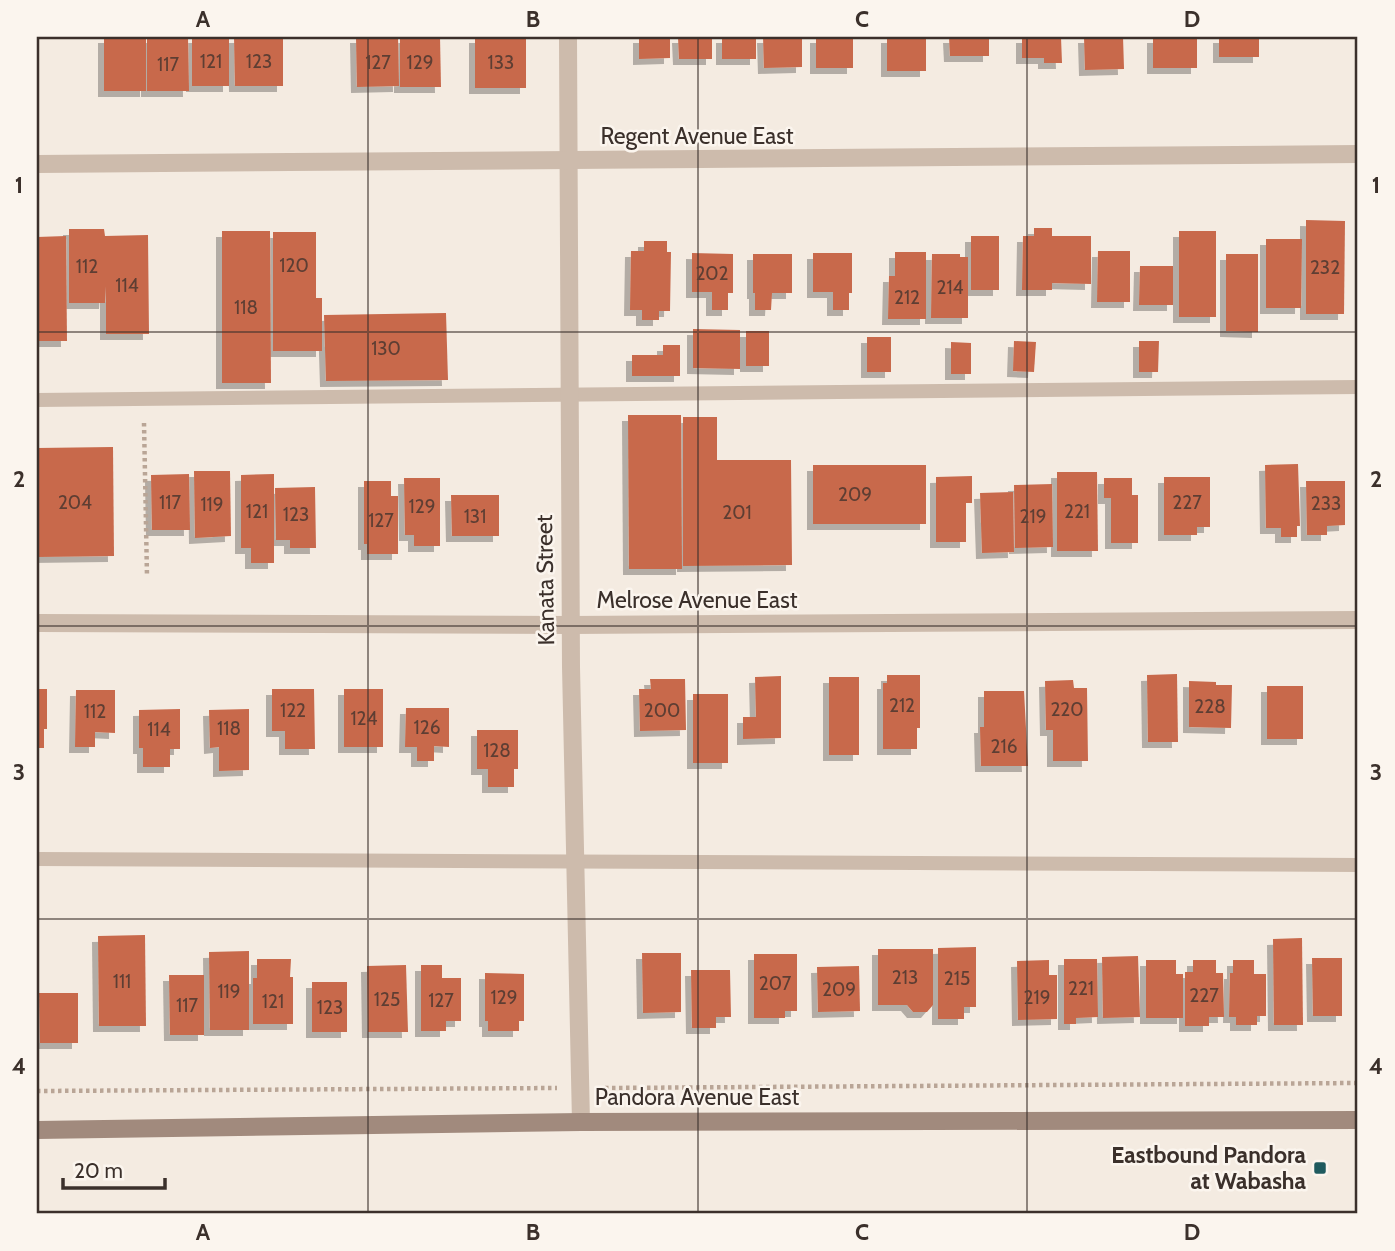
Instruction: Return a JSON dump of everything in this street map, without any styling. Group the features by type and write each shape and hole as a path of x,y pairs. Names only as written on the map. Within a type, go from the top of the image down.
{"main road":[{"name":"Pandora Avenue East","path":"37,1130 581,1122 1358,1120"}],"street":[{"name":"Kanata Street","path":"568,37 570,625 581,1122"},
{"name":"Regent Avenue East","path":"37,164 1358,154"},
{"name":"Melrose Avenue East","path":"37,623 570,625 1358,620"}],"lane":[{"path":"37,400 1358,387"},
{"path":"37,859 1358,865"}],"path":[{"path":"144,401 147,576"},
{"path":"37,1091 1358,1083"}],"building":[{"path":"104,37 146,37 146,91 104,91"},
{"path":"147,37 188,37 189,91 147,91"},
{"path":"192,37 229,37 229,86 192,86"},
{"path":"234,37 283,37 283,86 235,86"},
{"path":"356,37 398,37 399,86 357,87"},
{"path":"400,37 440,37 441,87 400,87"},
{"path":"475,37 526,37 526,88 475,88"},
{"path":"639,37 670,37 670,58 639,59"},
{"path":"678,37 712,37 712,59 679,59"},
{"path":"722,37 756,37 756,59 722,59"},
{"path":"763,37 802,37 802,67 764,68"},
{"path":"816,37 853,37 853,68 816,68"},
{"path":"887,37 926,37 926,71 887,71"},
{"path":"949,37 989,37 989,56 950,56"},
{"path":"1022,37 1061,37 1062,63 1044,63 1044,58 1022,58"},
{"path":"1084,37 1123,37 1124,69 1085,70"},
{"path":"1153,37 1197,37 1197,68 1153,68"},
{"path":"1219,37 1259,37 1259,57 1219,57"},
{"path":"1306,220 1345,221 1344,314 1306,314"},
{"path":"1034,228 1052,228 1052,236 1091,236 1091,284 1052,283 1052,290 1022,290 1023,236 1034,236"},
{"path":"69,229 104,229 105,236 148,235 149,334 106,334 106,286 105,303 69,303"},
{"path":"222,231 270,231 271,383 222,383"},
{"path":"1179,231 1216,231 1216,317 1179,317"},
{"path":"273,232 316,232 316,298 322,298 322,351 273,351"},
{"path":"66,236 67,341 37,341 37,237"},
{"path":"971,236 999,236 999,290 971,290"},
{"path":"1266,239 1302,239 1301,308 1266,308"},
{"path":"644,241 667,241 667,252 671,252 670,311 659,311 659,320 642,320 642,310 630,310 631,251 644,251"},
{"path":"1098,251 1130,251 1130,302 1097,302"},
{"path":"895,252 926,252 926,319 888,319 889,276 895,276"},
{"path":"692,253 733,254 733,293 728,293 728,310 712,310 712,292 692,292"},
{"path":"813,253 852,253 852,293 849,293 849,310 833,310 833,292 813,292"},
{"path":"753,254 792,254 792,293 772,293 771,310 755,310"},
{"path":"932,254 960,254 960,257 968,257 968,318 931,318"},
{"path":"1226,254 1258,254 1258,332 1226,331"},
{"path":"1140,266 1173,266 1173,305 1139,305"},
{"path":"446,313 448,380 326,381 324,315"},
{"path":"693,329 740,330 740,369 693,368"},
{"path":"746,331 769,331 769,366 746,366"},
{"path":"867,337 891,337 891,372 867,372"},
{"path":"1014,341 1036,342 1034,372 1013,371"},
{"path":"1139,341 1159,341 1158,372 1139,372"},
{"path":"951,342 971,343 971,374 951,374"},
{"path":"663,345 680,345 680,376 632,376 632,355 663,355"},
{"path":"628,415 681,415 682,569 629,569"},
{"path":"683,417 717,417 717,460 791,460 792,565 683,566"},
{"path":"113,447 114,556 37,557 37,448"},
{"path":"1298,464 1300,526 1297,526 1297,537 1281,537 1281,528 1266,528 1265,465"},
{"path":"813,465 926,465 926,524 813,524"},
{"path":"194,471 230,471 231,536 195,538"},
{"path":"1057,472 1097,472 1098,551 1057,551"},
{"path":"189,474 190,530 152,530 151,475"},
{"path":"274,474 274,563 251,563 251,548 241,548 241,475"},
{"path":"972,476 972,503 966,503 966,542 936,542 936,477"},
{"path":"1164,477 1210,477 1210,527 1197,527 1197,535 1164,535"},
{"path":"404,478 440,478 440,546 414,546 414,535 405,535"},
{"path":"1104,478 1132,478 1132,495 1138,495 1138,543 1111,543 1111,498 1104,498"},
{"path":"364,481 391,481 391,496 398,496 398,554 367,554 367,544 364,544"},
{"path":"1306,481 1345,481 1345,525 1327,526 1327,535 1307,535"},
{"path":"1052,484 1053,547 1015,548 1014,485"},
{"path":"315,487 316,548 290,548 290,540 276,540 275,488"},
{"path":"1013,492 1014,552 982,553 980,493"},
{"path":"451,495 499,495 499,536 452,536"},
{"path":"1177,674 1178,742 1148,742 1147,675"},
{"path":"887,675 920,675 920,728 917,728 917,749 883,749 883,683 887,683"},
{"path":"781,676 781,738 743,739 743,717 756,717 755,677"},
{"path":"829,677 859,677 859,755 829,755"},
{"path":"650,679 685,679 686,730 640,731 639,689 651,689"},
{"path":"1073,680 1074,688 1087,688 1088,761 1053,761 1053,730 1046,730 1045,681"},
{"path":"1189,681 1232,685 1231,728 1189,727"},
{"path":"1267,686 1303,686 1303,739 1267,739"},
{"path":"37,689 47,689 44,748 37,748"},
{"path":"272,689 314,689 315,749 285,749 285,731 272,731"},
{"path":"344,689 383,689 383,747 344,747"},
{"path":"76,690 115,690 115,733 95,732 95,747 75,747"},
{"path":"984,691 1024,691 1028,766 981,766 980,727 984,727"},
{"path":"693,694 728,694 728,763 693,763"},
{"path":"406,708 449,708 449,747 434,746 434,761 417,761 417,747 405,747"},
{"path":"180,709 180,749 170,749 170,767 143,767 143,748 139,748 139,710"},
{"path":"249,709 249,770 219,771 219,747 210,748 209,710"},
{"path":"477,730 518,730 518,769 514,769 514,787 488,787 488,769 477,769"},
{"path":"145,935 146,1026 99,1026 98,936"},
{"path":"1302,938 1303,1025 1274,1025 1273,939"},
{"path":"976,947 976,1007 964,1007 964,1019 938,1019 938,948"},
{"path":"878,949 933,949 933,1005 927,1012 913,1012 907,1005 878,1005"},
{"path":"249,951 249,1030 210,1030 209,952"},
{"path":"642,953 681,953 681,1012 643,1013"},
{"path":"754,954 797,954 797,1011 785,1011 785,1018 754,1018"},
{"path":"1138,956 1140,1017 1103,1018 1102,957"},
{"path":"1312,958 1342,958 1342,1016 1313,1016"},
{"path":"257,959 291,959 293,1024 253,1024 253,978 257,978"},
{"path":"1064,959 1097,959 1098,1017 1076,1018 1076,1024 1064,1024"},
{"path":"1049,960 1049,975 1057,975 1057,1019 1018,1020 1017,961"},
{"path":"1146,960 1176,960 1176,974 1183,974 1183,1018 1146,1018"},
{"path":"1193,960 1216,960 1216,973 1223,973 1224,1017 1209,1017 1209,1026 1185,1026 1185,972 1193,972"},
{"path":"1233,960 1254,960 1254,974 1266,974 1266,1016 1257,1016 1257,1025 1236,1025 1236,1017 1229,1017"},
{"path":"406,965 408,1032 368,1032 367,966"},
{"path":"421,965 442,965 442,978 461,978 461,1021 446,1021 446,1031 421,1031"},
{"path":"859,966 860,1011 818,1012 817,967"},
{"path":"691,970 730,970 731,1017 716,1017 716,1028 692,1028"},
{"path":"485,973 524,974 524,1021 519,1021 519,1031 488,1031 488,1021 485,1021"},
{"path":"169,975 204,975 204,1035 170,1035"},
{"path":"312,982 347,982 347,1032 312,1032"},
{"path":"39,993 78,993 78,1043 40,1043"}],"place":[{"name":"Eastbound Pandora at Wabasha","path":"1320,1168"}]}
